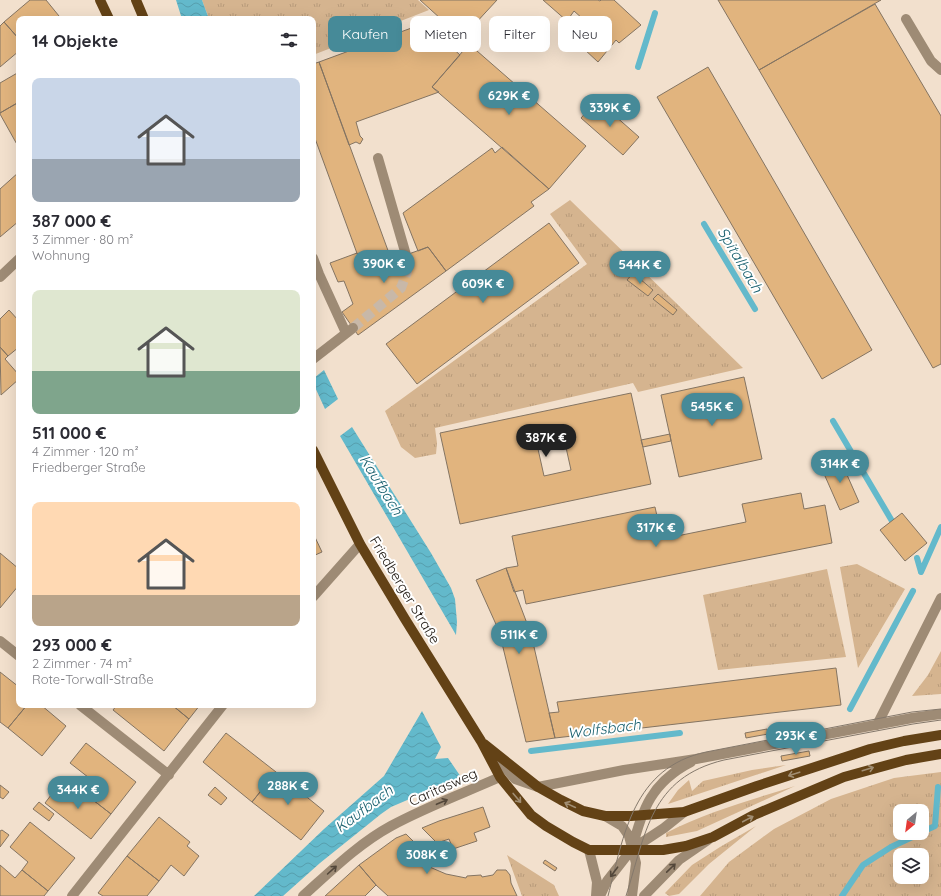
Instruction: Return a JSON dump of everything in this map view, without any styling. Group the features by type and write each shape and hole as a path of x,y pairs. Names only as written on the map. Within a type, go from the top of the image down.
{"main road":[{"path":"100,0 108,16"},
{"path":"136,0 143,16"},
{"name":"Friedberger Straße","path":"316,456 360,544 481,741 500,777 531,815 546,826 589,850 670,848 686,846 713,837 754,815 844,777 906,760 941,754"},
{"name":"Friedberger Straße","path":"481,741 538,787 583,811 605,816 642,816 684,812 757,786 870,750 904,741 941,735"}],"street":[{"path":"103,0 109,16"},
{"path":"906,19 931,61 941,70"},
{"path":"378,158 406,255"},
{"path":"0,277 16,262"},
{"path":"316,266 350,331 316,357"},
{"path":"316,594 360,544"},
{"path":"877,725 941,598"},
{"path":"0,641 16,654"},
{"path":"84,708 169,774"},
{"path":"72,896 222,708"},
{"path":"538,787 624,770 696,760 912,718 941,714"},
{"path":"632,849 642,816 654,791 682,767 696,760"},
{"name":"Caritasweg","path":"303,896 360,846 391,826 500,777"},
{"path":"600,896 607,881 632,849 664,828 684,812"},
{"path":"605,816 622,826 629,836 636,863 632,896"},
{"path":"644,896 679,860 713,837"},
{"path":"589,850 597,882 596,896"}],"green space":[{"path":"202,0 418,0 429,10 410,16 402,20 402,16 328,16 328,49 316,54 316,16 208,16"},
{"path":"570,200 743,368 638,392 633,383 435,428 437,443 436,454 415,458 401,447 385,411 587,264 550,214"},
{"path":"857,564 905,589 858,668 840,567"},
{"path":"827,569 846,657 718,670 703,595"},
{"path":"941,651 941,694 912,696 928,675"},
{"path":"786,765 668,804 678,790 689,780 692,791 703,781 752,770"},
{"path":"941,772 941,896 700,896 729,862 774,829 831,799 894,778"},
{"path":"795,786 697,831 666,837 666,833 697,819"},
{"path":"756,826 709,864 679,894 669,896 665,893 692,865"},
{"path":"507,855 554,885 559,896 522,896"}],"water":[{"path":"176,0 202,0 208,16 181,16"},
{"path":"324,370 338,399 325,409 316,389 316,376"},
{"name":"Kaufbach","path":"352,427 431,553 451,588 455,599 457,622 456,635 340,436"},
{"name":"Kaufbach","path":"422,711 441,747 435,759 448,758 461,777 391,807 320,863 283,896 254,896 324,829 384,776"}],"building":[{"path":"30,0 46,0 59,16 16,16 16,36 4,22"},
{"path":"420,0 497,0 481,17 481,16 438,16"},
{"path":"543,0 614,0 641,25 619,43 616,40 612,45 612,16 580,16 574,11 570,16 561,16"},
{"path":"718,0 881,0 759,70"},
{"path":"875,4 941,116 941,364 933,368 759,70"},
{"path":"4,22 16,36 16,54 0,67 0,26"},
{"path":"410,29 410,52 457,52 460,55 432,87 439,92 356,122 360,136 363,139 360,144 356,142 349,145 319,62 346,52 402,52 402,31"},
{"path":"462,52 478,52 586,146 549,189 432,87"},
{"path":"587,52 606,52 598,62"},
{"path":"319,62 390,256 362,267 316,141 316,63"},
{"path":"708,67 872,350 822,379 657,97"},
{"path":"16,74 16,104 0,113 0,83"},
{"path":"597,100 639,137 623,155 581,118"},
{"path":"16,104 16,143 0,114"},
{"path":"502,147 549,189 531,202 534,206 446,271 428,247 418,251 403,213 492,148 495,153"},
{"path":"16,175 16,224 0,237 0,189"},
{"path":"549,223 579,263 417,384 386,344"},
{"path":"428,247 446,271 358,335 342,312 353,304 344,281 338,282 330,263 357,253 362,267 390,256 392,260"},
{"path":"633,273 653,290 648,296 627,280"},
{"path":"658,294 677,310 673,315 653,299"},
{"path":"9,310 16,318 16,349 8,356 0,347 0,319"},
{"path":"0,347 8,356 5,359 16,372 16,382 1,395"},
{"path":"744,377 762,459 679,477 661,395"},
{"path":"631,393 651,484 460,524 440,433","holes":["563,434 571,470 544,476 536,440"]},
{"path":"670,434 671,441 643,447 641,440"},
{"path":"840,459 859,502 840,510 821,467"},
{"path":"801,493 804,509 825,505 832,543 526,604 523,590 514,592 506,568 518,566 512,536 655,507 662,539 746,522 742,504"},
{"path":"902,513 927,543 905,561 880,530"},
{"path":"316,539 322,552 316,555"},
{"path":"0,553 16,566 16,589 0,608"},
{"path":"506,568 531,634 555,738 526,742 499,631 476,580"},
{"path":"836,668 841,705 555,738 549,713 559,712 557,702"},
{"path":"0,672 16,685 16,708 25,708 8,728 0,722"},
{"path":"25,708 45,708 66,726 42,756 8,728"},
{"path":"115,708 176,708 189,719 164,751 113,710"},
{"path":"176,708 198,708 189,719"},
{"path":"767,729 768,734 746,738 745,733"},
{"path":"226,733 276,772 252,802 203,762"},
{"path":"86,743 136,782 111,814 84,793 93,781 70,763"},
{"path":"809,751 810,756 782,761 781,756"},
{"path":"276,772 324,811 301,840 252,802"},
{"path":"61,782 81,797 84,793 111,814 91,839 45,803"},
{"path":"0,785 9,792 3,799 0,797"},
{"path":"215,787 227,798 221,805 208,795"},
{"path":"39,802 54,814 49,821 33,809"},
{"path":"483,807 490,827 474,833 477,841 453,849 449,839 437,843 422,828 439,821"},
{"path":"159,817 190,842 187,846 199,856 184,876 171,865 159,881 127,856"},
{"path":"30,822 75,858 48,891 22,870 28,862 10,847"},
{"path":"2,830 9,835 0,847 0,831"},
{"path":"406,834 423,851 416,858 425,865 446,874 466,878 467,876 481,875 482,877 493,875 497,870 506,870 510,875 511,883 517,896 388,896 376,885 359,865 396,838"},
{"path":"127,856 159,881 147,896 103,896 98,893"},
{"path":"545,860 557,868 555,871 543,863"},
{"path":"0,865 15,878 22,870 48,891 44,896 0,896"},
{"path":"359,865 376,885 365,896 325,896"}],"waterway":[{"name":"Spitalbach","path":"638,67 655,13"},
{"name":"Spitalbach","path":"704,224 755,309"},
{"name":"Spitalbach","path":"833,421 892,521"},
{"name":"Wolfsbach","path":"921,572 941,527"},
{"name":"Spitalbach","path":"917,558 921,572"},
{"name":"Wolfsbach","path":"850,709 913,591"},
{"name":"Wolfsbach","path":"531,751 680,733"},
{"name":"Spitalbach","path":"929,829 935,826 938,787"},
{"name":"Spitalbach","path":"842,896 863,865 891,847 906,840"}],"tunnel":[{"path":"353,328 401,288 407,272 406,255"}],"tram line":[{"path":"608,896 627,827 636,807 647,788 662,773 681,760 706,752 912,712 941,709"},
{"path":"626,896 646,830 655,811 666,794 680,780 699,768 724,760 941,720"}]}
